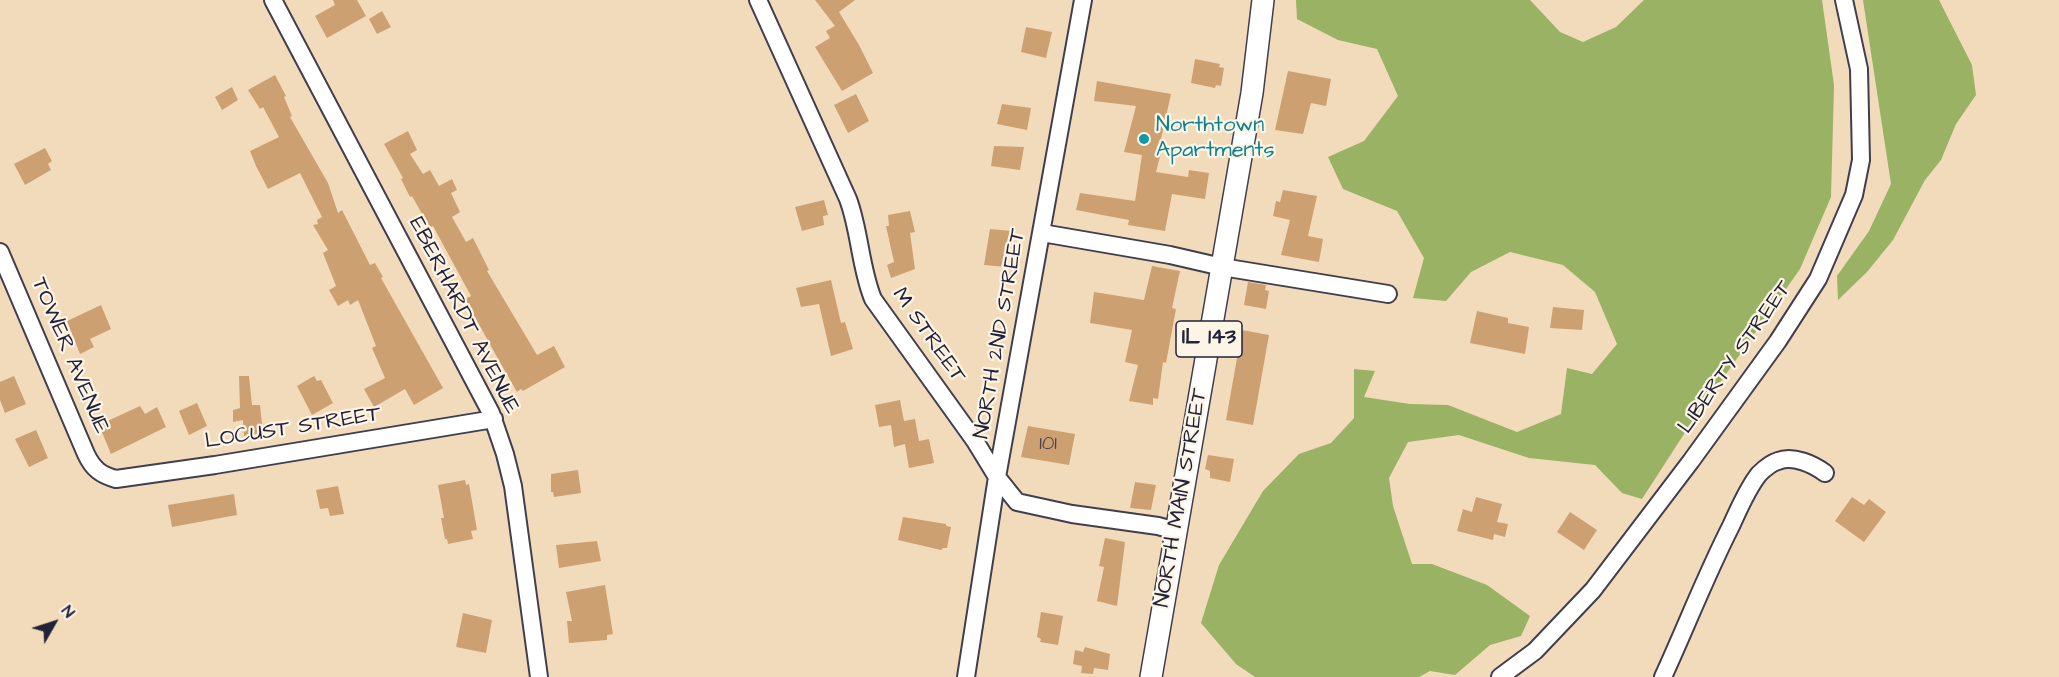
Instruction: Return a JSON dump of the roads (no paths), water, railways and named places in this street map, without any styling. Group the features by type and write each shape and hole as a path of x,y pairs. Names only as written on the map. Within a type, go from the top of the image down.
{"main road":[{"name":"NORTH MAIN STREET","path":"1151,677 1252,93 1263,0"}],"street":[{"name":"EBERHARDT AVENUE","path":"273,0 494,419 506,454 513,486 538,677"},
{"name":"M STREET","path":"758,0 848,199 856,220 868,286 873,299 975,441 997,477 1017,502 1072,514 1158,526 1176,531"},
{"name":"NORTH 2ND STREET","path":"966,677 997,477 1083,0"},
{"name":"LIBERTY STREET","path":"1500,677 1535,651 1593,590 1778,341 1818,279 1854,195 1861,160 1859,69 1844,0"},
{"path":"1042,233 1159,253 1222,267 1388,294"},
{"name":"TOWER AVENUE","path":"0,252 86,454 91,465 100,473"},
{"name":"LOCUST STREET","path":"100,473 116,479 494,419"},
{"path":"1663,677 1723,542 1749,489 1760,474 1779,460 1789,459 1811,465 1825,472"}],"place":[{"name":"Northtown Apartments","path":"1144,139"}]}
